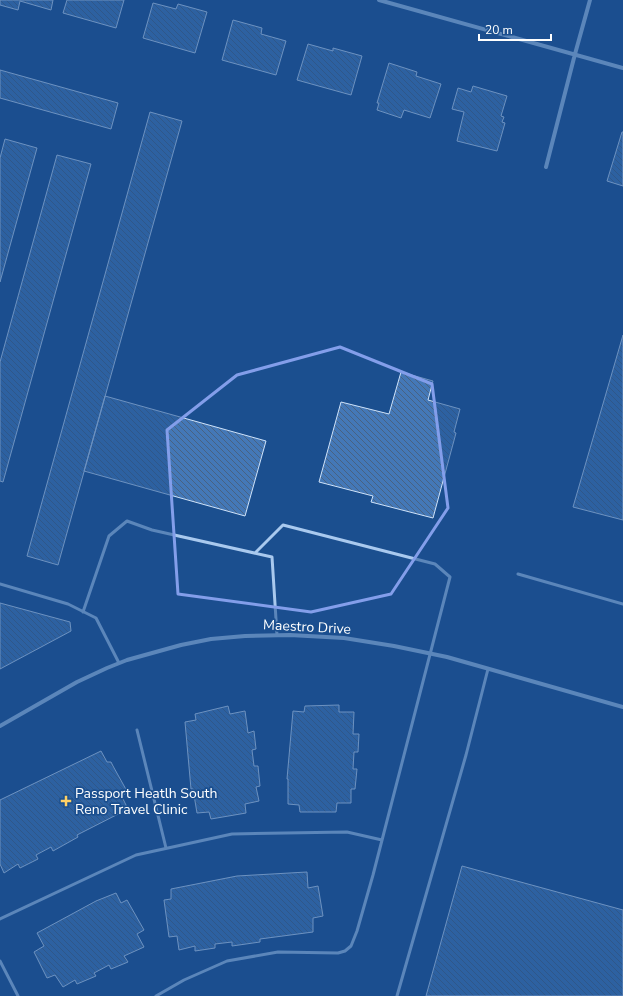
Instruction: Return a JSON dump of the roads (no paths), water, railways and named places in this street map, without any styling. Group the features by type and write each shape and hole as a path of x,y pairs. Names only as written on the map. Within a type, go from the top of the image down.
{"street":[{"path":"379,0 623,68"},
{"path":"546,167 590,0"},
{"name":"Maestro Drive","path":"0,726 78,682 119,663 181,645 211,639 245,636 290,635 344,638 394,646 447,657 623,707"}],"lane":[{"path":"83,612 109,536 127,521 152,530 272,557 278,636"},
{"path":"156,996 184,980 227,961 278,952 338,953 345,951 351,946 357,931 373,875 450,577 435,564 283,524 255,553"},
{"path":"518,574 623,604"},
{"path":"0,584 68,604 96,618 119,663"},
{"path":"397,996 466,755 488,669"},
{"path":"137,730 166,848"},
{"path":"0,919 136,855 232,834 347,832 382,840"},
{"path":"0,961 18,996"}],"place":[{"name":"Passport Heatlh South Reno Travel Clinic","path":"66,801"}]}
